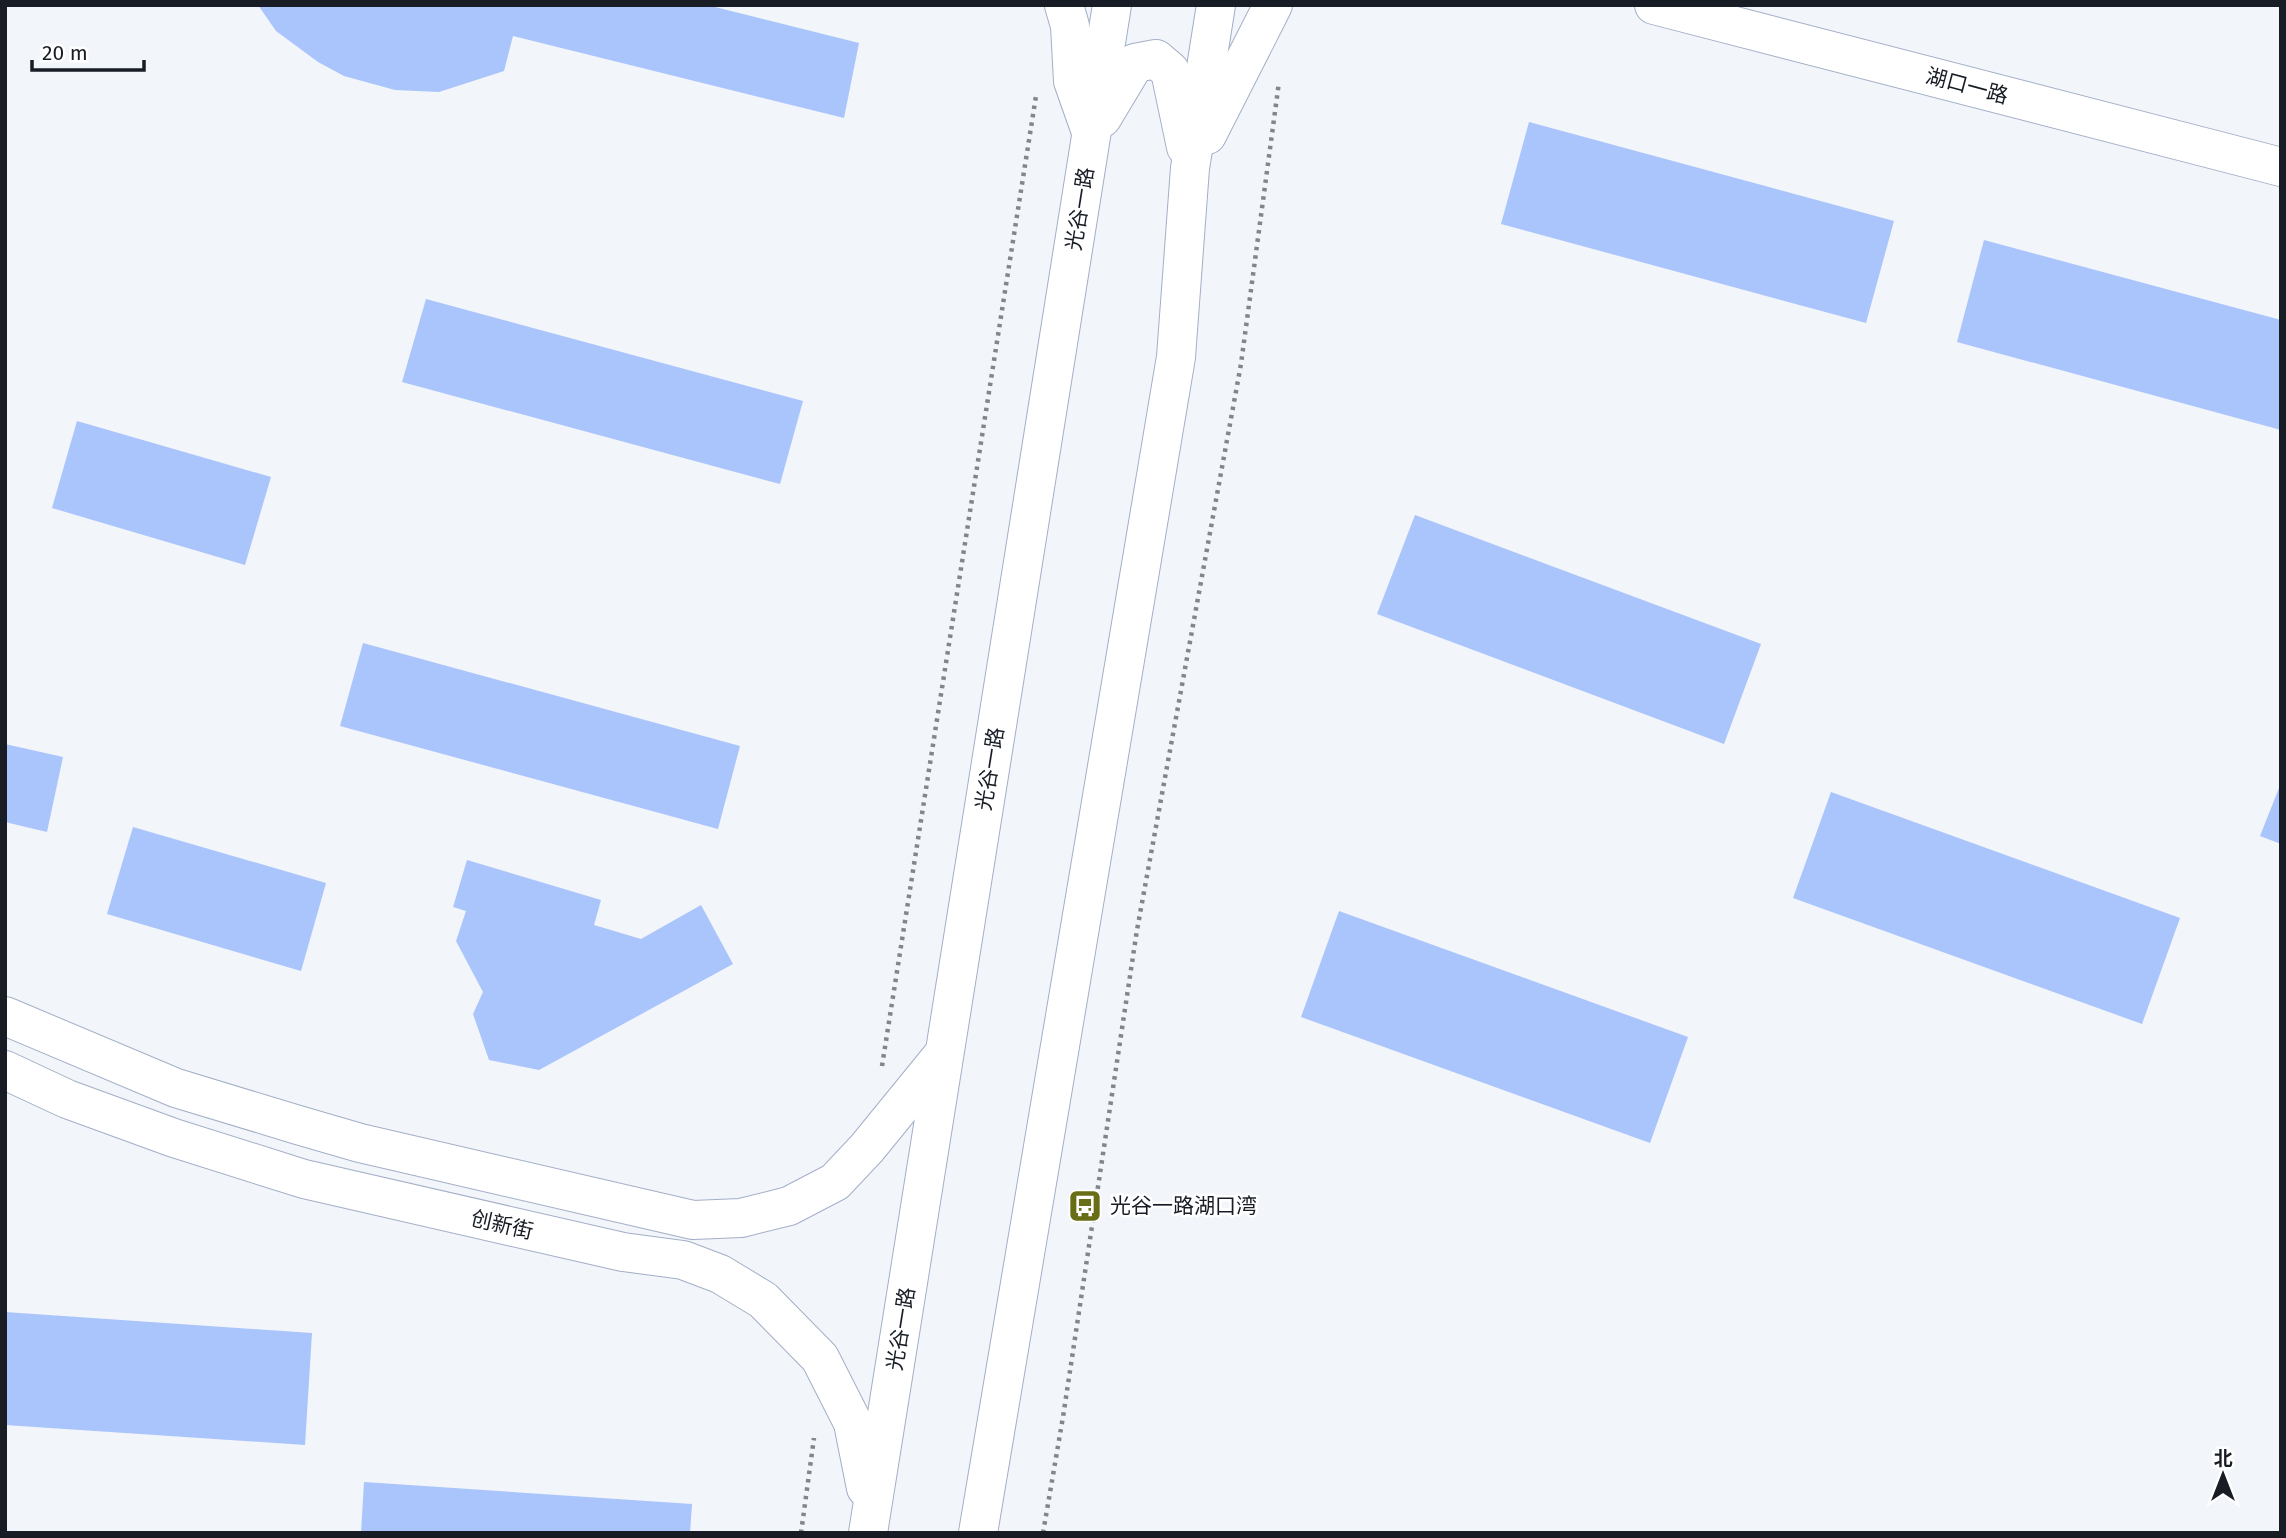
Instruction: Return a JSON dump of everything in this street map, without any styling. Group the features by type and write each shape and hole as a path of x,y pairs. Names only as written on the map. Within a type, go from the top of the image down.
{"main road":[{"path":"1064,5 1070,26 1073,81 1092,135"},
{"name":"光谷一路","path":"870,1523 1112,5"},
{"path":"978,1533 1176,357 1190,168 1216,5"},
{"path":"1190,168 1273,5"},
{"name":"湖口一路","path":"1654,5 2281,167"},
{"path":"1092,135 1135,63 1156,59 1170,71 1190,168"},
{"path":"5,1016 176,1088 298,1125 360,1143 694,1220 741,1218 789,1206 835,1182 867,1148 943,1055"},
{"name":"创新街","path":"5,1070 67,1099 174,1138 304,1179 623,1252 683,1260 720,1274 762,1300 820,1358 853,1423 870,1523"}],"path":[{"path":"1043,1533 1137,930 1241,364 1279,80"},
{"path":"880,1079 1037,86"},
{"path":"801,1533 814,1434"}],"building":[{"path":"258,5 707,5 859,43 844,118 513,36 504,71 439,92 395,90 344,76 318,62 276,31"},
{"path":"1529,122 1894,221 1866,323 1501,224"},
{"path":"1984,240 2281,320 2281,430 1957,342"},
{"path":"426,299 803,401 780,484 402,382"},
{"path":"77,421 271,477 245,565 52,508"},
{"path":"1415,515 1761,644 1724,744 1377,614"},
{"path":"363,643 740,746 718,829 340,726"},
{"path":"5,744 63,757 47,832 5,822"},
{"path":"2281,783 2281,844 2260,836"},
{"path":"1831,792 2180,918 2142,1024 1793,898"},
{"path":"133,827 326,883 301,971 107,914"},
{"path":"467,860 601,900 594,925 641,939 701,905 733,964 539,1070 489,1060 473,1014 483,992 456,941 466,911 453,907"},
{"path":"1339,911 1688,1037 1650,1143 1301,1017"},
{"path":"5,1312 312,1333 305,1445 5,1425"},
{"path":"364,1482 692,1504 690,1533 361,1533"}],"place":[{"name":"光谷一路湖口湾","path":"1085,1206"}]}
